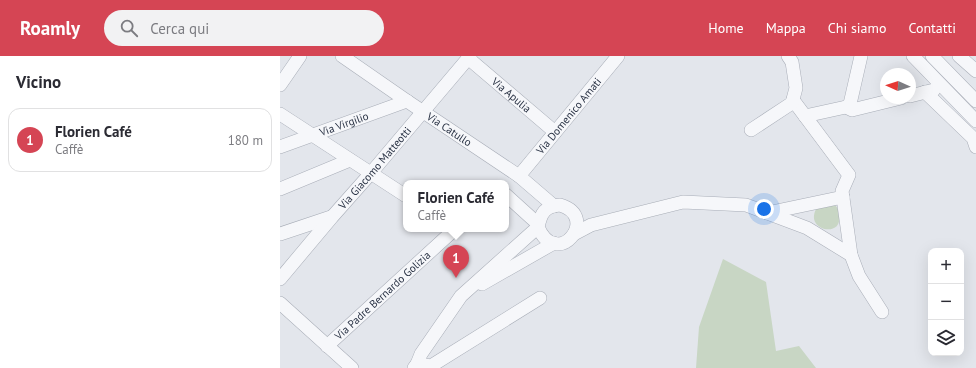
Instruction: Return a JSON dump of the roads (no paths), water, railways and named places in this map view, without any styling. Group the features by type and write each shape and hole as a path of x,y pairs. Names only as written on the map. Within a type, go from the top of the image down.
{"street":[{"path":"280,85 300,56"},
{"path":"751,130 792,104 796,88 792,62 788,56"},
{"path":"805,116 846,107 850,104 861,56"},
{"path":"913,56 976,120"},
{"path":"932,56 976,101"},
{"path":"959,56 976,71"},
{"name":"Via Catullo","path":"347,57 407,101 519,176 554,206"},
{"name":"Via Giacomo Matteotti","path":"280,279 469,57"},
{"name":"Via Apulia","path":"469,57 555,132"},
{"name":"Via Domenico Amati","path":"519,176 614,57"},
{"path":"916,94 943,87"},
{"path":"926,92 973,138 976,147"},
{"path":"793,100 849,175 842,191 851,256 859,276 882,312"},
{"name":"Via Virgilio","path":"280,147 407,101"},
{"path":"846,107 852,110 880,103"},
{"path":"280,114 403,194"},
{"path":"280,189 350,160"},
{"path":"767,213 843,197"},
{"path":"509,198 538,225 544,237 548,241 554,243 566,242 571,239 577,228 575,216 566,207 560,205 554,206 549,207 544,211 538,225 461,296 421,354 415,366 431,366 540,298"},
{"path":"574,234 591,225 683,202 746,205 807,228 851,256"},
{"path":"575,216 596,224"},
{"path":"280,234 332,217"},
{"name":"Via Padre Bernardo Golizia","path":"327,346 451,232"},
{"path":"461,296 554,243"},
{"path":"280,303 352,368"}],"place":[{"name":"Florien Café","path":"456,278"}]}
